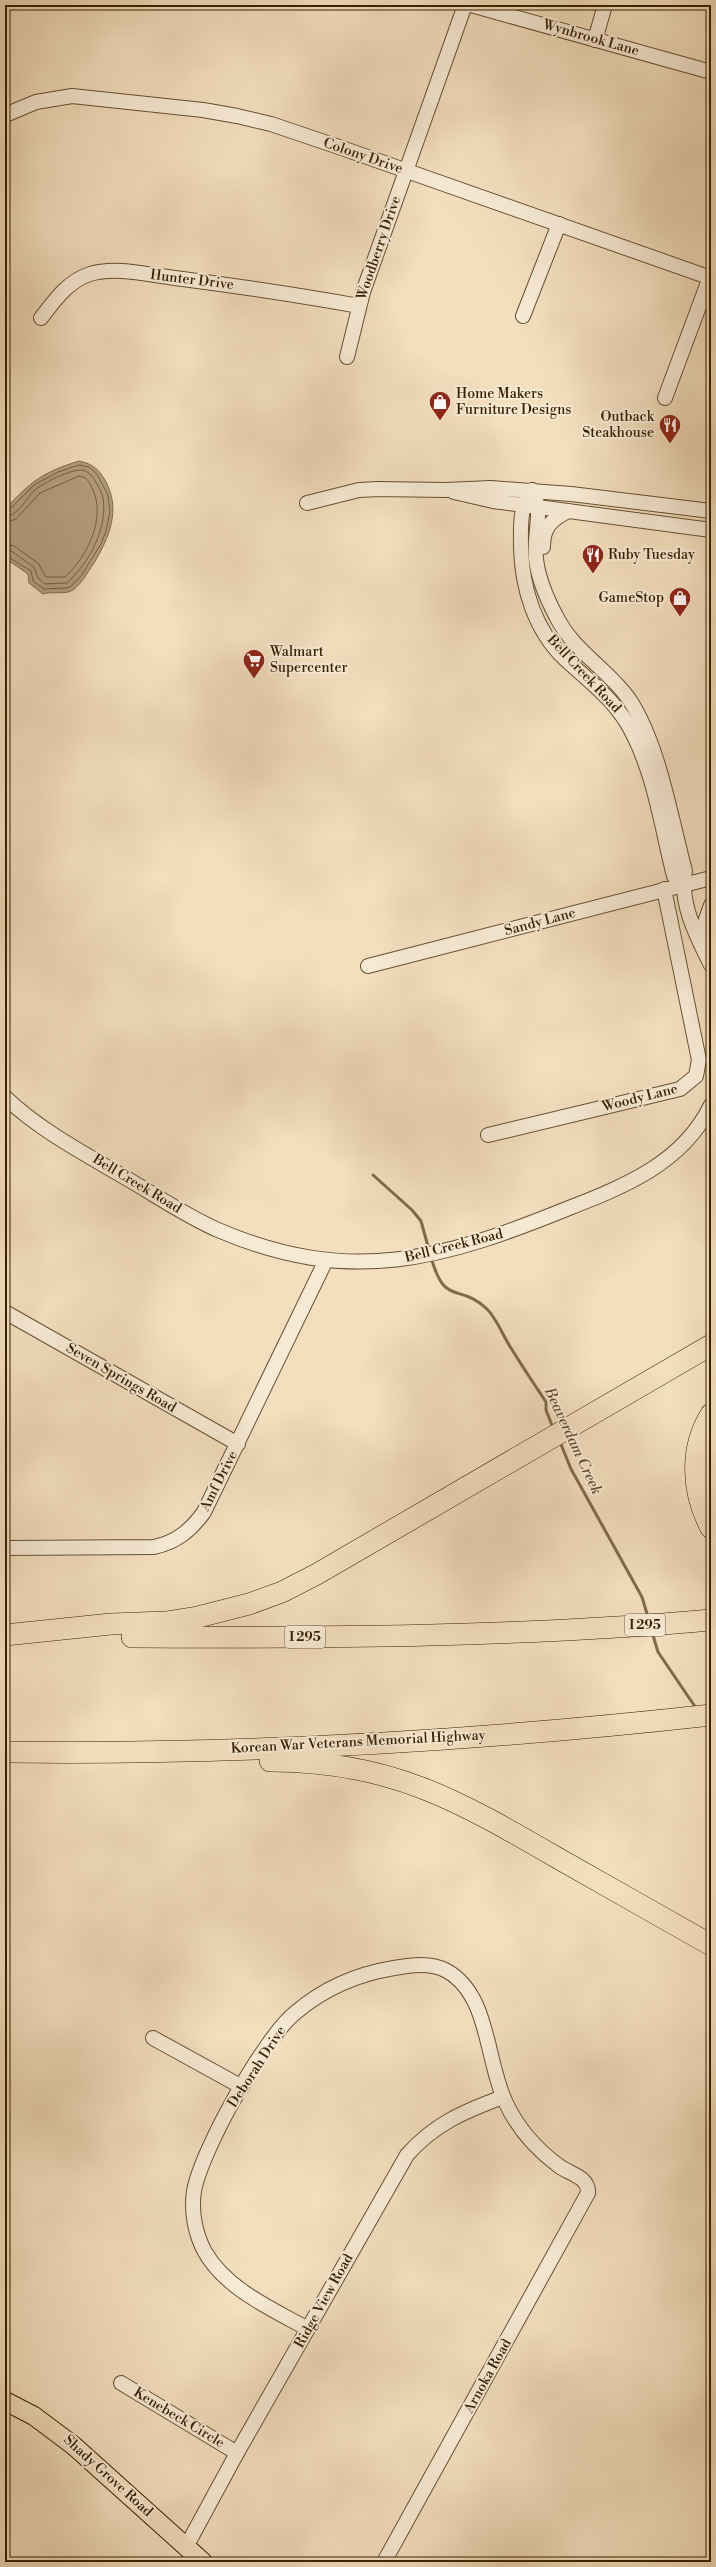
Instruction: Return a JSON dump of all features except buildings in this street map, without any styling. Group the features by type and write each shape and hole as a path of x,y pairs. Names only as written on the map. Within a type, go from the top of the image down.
{"highway":[{"path":"5,1635 111,1624 183,1620 249,1604 282,1592 317,1574 711,1345"},
{"path":"711,1414 702,1433 695,1466 699,1500 711,1528"},
{"name":"I 295","path":"5,1635 374,1636 605,1628 711,1620"},
{"name":"Korean War Veterans Memorial Highway","path":"5,1752 130,1752 307,1746 440,1739 711,1715"},
{"path":"130,1752 324,1764 377,1772 410,1782 479,1813 711,1945"}],"main road":[{"name":"Shady Grove Road","path":"5,2401 34,2416 74,2446 203,2562"}],"street":[{"name":"Woodberry Drive","path":"348,357 359,306 465,5"},
{"name":"Wynbrook Lane","path":"471,5 711,72"},
{"path":"595,40 605,5"},
{"name":"Colony Drive","path":"5,115 36,102 72,96 203,110 271,124 710,277"},
{"path":"523,316 559,224"},
{"name":"Hunter Drive","path":"41,318 71,284 92,274 111,272 134,273 235,285 359,306"},
{"path":"665,398 710,277"},
{"path":"307,503 359,490 446,490 491,488 532,490 711,511"},
{"path":"446,490 478,499 711,530"},
{"path":"522,504 532,490"},
{"name":"Bell Creek Road","path":"532,490 538,507 536,558 543,584 555,615 568,636 579,650 617,685 629,699 639,717 658,764 685,871 683,885 693,925 710,963"},
{"name":"Bell Creek Road","path":"522,504 521,556 525,586 531,607 553,646 606,695 622,713 644,758 674,876 683,885"},
{"path":"543,584 544,531 554,518 568,511"},
{"name":"Sandy Lane","path":"368,966 711,878"},
{"name":"Woody Lane","path":"488,1135 680,1089 696,1076 700,1060 664,889"},
{"path":"710,963 704,932 711,904"},
{"name":"Bell Creek Road","path":"5,1097 55,1134 193,1217 247,1241 274,1250 326,1260 396,1260 475,1244 636,1180 673,1155 698,1126 711,1105"},
{"name":"Amf Drive","path":"5,1548 154,1547 166,1544 186,1533 197,1521 238,1444 326,1260"},
{"name":"Seven Springs Road","path":"5,1312 238,1444"},
{"name":"Deborah Drive","path":"308,2329 271,2308 225,2277 208,2257 197,2234 193,2207 197,2178 206,2154 242,2087 285,2022 313,1999 346,1982 368,1974 422,1964 446,1970 466,1988 474,1999 503,2097 524,2134 538,2149 562,2168 583,2180 588,2189"},
{"path":"152,2038 242,2087"},
{"name":"Ridge View Road","path":"186,2547 237,2453 407,2155 431,2131 449,2119 503,2097"},
{"name":"Arnoka Road","path":"384,2562 580,2210 588,2189"},
{"name":"Kenebeck Circle","path":"121,2383 237,2453"}],"shaded area":[{"path":"706,1464 711,1471 711,1500"}],"water":[{"path":"79,461 95,468 106,482 113,503 111,524 104,544 94,563 80,584 73,590 67,592 43,594 29,583 28,574 5,558 5,509 23,491 38,479 66,465"}],"waterway":[{"name":"Beaverdam Creek","path":"373,1175 412,1210 421,1221 429,1250"},
{"name":"Beaverdam Creek","path":"431,1257 436,1273 447,1289 477,1301 487,1309 494,1318 508,1343 546,1402 546,1410 553,1428"},
{"name":"Beaverdam Creek","path":"560,1442 571,1469 642,1597 648,1617"},
{"name":"Beaverdam Creek","path":"652,1632 658,1652 696,1708"}],"place":[{"name":"Home Makers Furniture Designs","path":"440,422"},
{"name":"Outback Steakhouse","path":"670,444"},
{"name":"Ruby Tuesday","path":"593,574"},
{"name":"GameStop","path":"680,618"},
{"name":"Walmart Supercenter","path":"254,680"}]}
